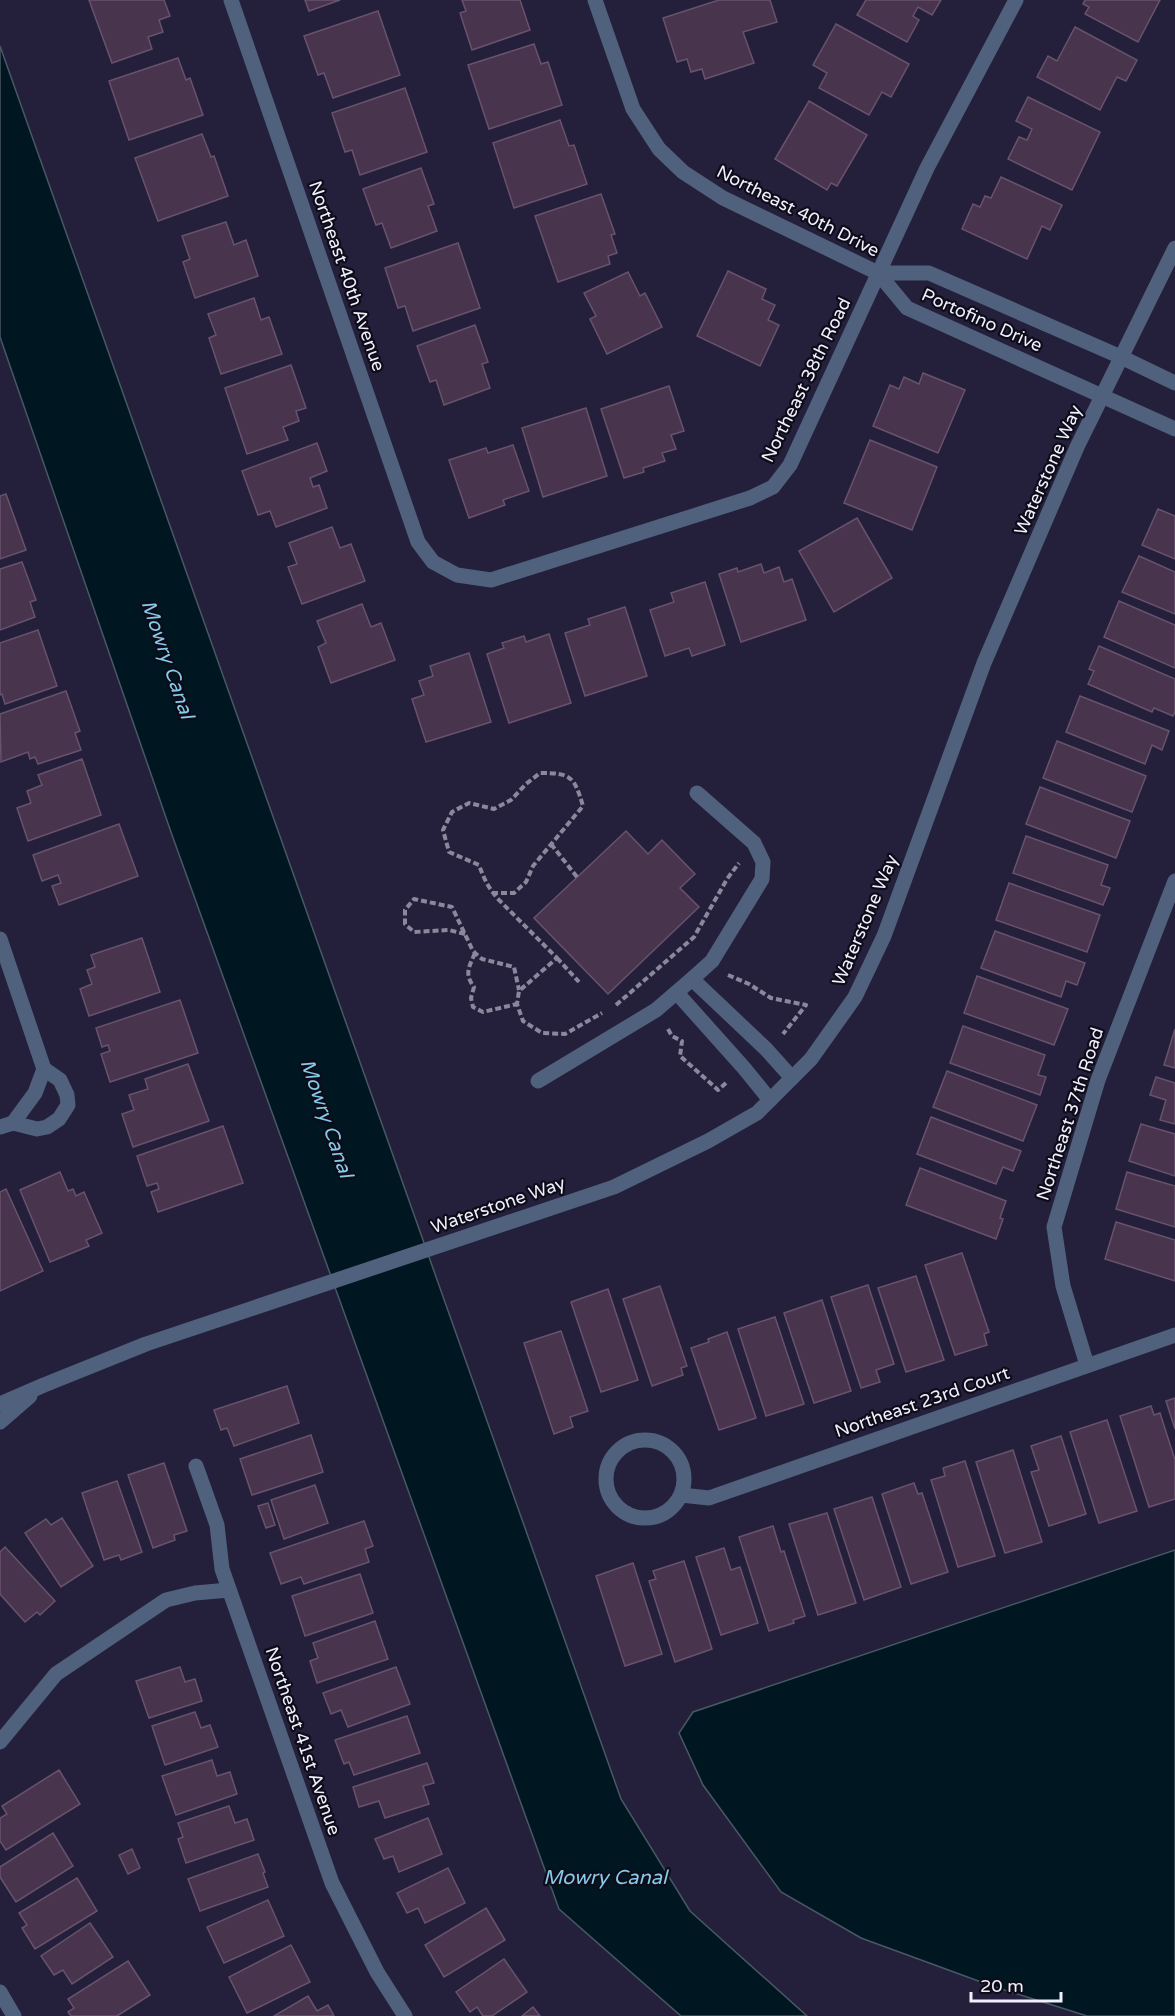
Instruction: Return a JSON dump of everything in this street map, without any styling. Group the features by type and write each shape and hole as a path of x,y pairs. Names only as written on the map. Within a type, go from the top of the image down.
{"street":[{"name":"Northeast 40th Avenue","path":"231,0 418,542 434,562"},
{"name":"Northeast 40th Drive","path":"595,0 633,109 659,149 683,172 723,198 878,273"},
{"name":"Northeast 38th Road","path":"434,562 457,575 490,580 750,498 773,487 790,465 927,168 1016,0"},
{"name":"Waterstone Way","path":"0,1404 146,1344 614,1187 708,1141 758,1113 812,1059 855,997 884,936 984,663 1077,447 1175,248"},
{"name":"Portofino Drive","path":"878,273 929,273 1175,383"},
{"name":"Portofino Drive","path":"878,273 908,308 1175,429"},
{"path":"538,1081 656,1010 677,993 712,961 762,879 763,862 754,843 697,793"},
{"name":"Northeast 37th Road","path":"1087,1365 1064,1286 1054,1227 1098,1080 1175,881"},
{"path":"0,939 44,1070 60,1080 67,1095 68,1106 59,1119 47,1127 37,1129 7,1125"},
{"path":"692,979 766,1049 792,1078"},
{"path":"677,993 770,1100"},
{"path":"7,1125 35,1093 44,1070"},
{"name":"Northeast 23rd Court","path":"681,1495 709,1498 1175,1335"},
{"name":"Waterstone Way","path":"0,1422 44,1384"},
{"path":"641,1439 654,1440 667,1446 677,1455 683,1468 685,1482 681,1495 673,1507 661,1515 648,1519 634,1517 621,1511 612,1501 606,1488 605,1474 609,1461 617,1450 629,1442 641,1439"},
{"name":"Northeast 41st Avenue","path":"196,1466 217,1525 222,1569 332,1883 377,1971 405,2016"},
{"path":"0,1742 56,1674 158,1605 166,1600 195,1593 229,1590"},
{"path":"0,1992 14,2016"}],"path":[{"path":"492,893 514,893 526,882 533,866 583,806 576,784 562,773 540,773 511,800 494,810 469,803 452,812 443,830 449,852 479,865 487,887 492,893 579,982"},
{"path":"465,934 449,930 414,932 405,924 405,910 414,899 452,908 476,953 482,959 514,967 519,991 517,1004 524,1021 542,1033 565,1034 616,1005 694,938 727,879 754,843"},
{"path":"551,844 577,877"},
{"path":"476,953 467,971 474,987 471,998 473,1007 483,1012 517,1004"},
{"path":"519,991 556,958"}],"water":[{"name":"Mowry Canal","path":"0,46 621,1799 690,1911 807,2016 681,2016 559,1909 172,835 0,337"},
{"path":"1175,1550 1175,2016 1087,2016 992,1986 861,1938 781,1892 703,1785 679,1733 693,1712"}],"building":[{"path":"89,0 164,0 170,16 159,20 163,32 148,37 152,49 112,63"},
{"path":"305,0 340,0 309,11"},
{"path":"462,0 520,0 530,30 472,50 460,13 466,11"},
{"path":"719,0 770,0 777,22 743,32 754,63 705,79 702,69 691,72 687,59 677,62 663,18"},
{"path":"866,0 941,0 932,15 918,7 913,16 919,20 907,42 857,15"},
{"path":"1085,0 1160,0 1138,42 1085,14 1089,7 1083,4"},
{"path":"378,11 400,75 333,98 324,73 318,75 304,36"},
{"path":"836,24 909,64 891,97 882,92 869,115 819,88 827,73 813,65"},
{"path":"1075,27 1137,60 1126,81 1117,77 1100,110 1037,77 1048,56 1057,61"},
{"path":"534,44 541,64 548,62 562,105 489,129 468,65"},
{"path":"178,58 186,80 190,78 203,115 129,140 109,81"},
{"path":"405,88 427,152 360,175 352,150 345,152 332,113"},
{"path":"1028,97 1100,132 1072,190 1008,159 1019,137 1027,140 1032,129 1016,121"},
{"path":"809,101 867,135 837,186 831,183 827,190 775,159"},
{"path":"560,120 569,146 574,145 587,184 514,208 493,143"},
{"path":"202,134 211,157 214,156 228,196 158,221 135,158"},
{"path":"421,168 434,204 428,206 437,231 391,248 382,223 376,225 363,189"},
{"path":"1001,177 1062,205 1050,230 1042,226 1027,259 962,229 973,204 980,207 985,196 991,198"},
{"path":"601,194 615,234 611,235 617,253 608,256 610,264 558,282 535,216"},
{"path":"226,222 234,245 246,240 258,276 195,298 183,262 190,259 182,236"},
{"path":"458,243 480,308 413,331 405,306 398,308 385,268"},
{"path":"728,271 766,289 762,299 775,305 768,320 779,325 760,366 697,336"},
{"path":"628,272 640,296 645,293 662,327 607,354 590,319 596,316 584,293"},
{"path":"254,298 261,320 269,317 282,354 221,374 209,338 216,335 208,314"},
{"path":"475,325 488,362 482,364 490,388 444,405 436,380 430,382 417,346"},
{"path":"291,365 306,408 296,411 299,421 283,427 288,440 247,454 225,388"},
{"path":"923,373 965,390 938,453 873,426 890,385 899,389 904,377 919,384"},
{"path":"669,386 684,431 671,435 676,449 662,453 665,461 643,468 644,472 624,478 601,409"},
{"path":"586,408 607,476 543,497 522,428"},
{"path":"870,440 937,467 912,530 844,503"},
{"path":"317,443 327,471 310,478 313,487 319,485 327,508 276,527 270,511 258,515 242,471"},
{"path":"513,445 529,491 503,500 505,505 469,518 449,460 486,448 488,453"},
{"path":"6,494 26,550 0,559 0,496"},
{"path":"1158,509 1175,516 1175,559 1142,545"},
{"path":"857,518 892,578 834,612 799,551"},
{"path":"332,527 340,548 351,544 365,581 302,604 288,567 297,564 289,543"},
{"path":"1139,556 1175,572 1175,614 1122,592"},
{"path":"22,562 36,600 30,602 35,617 0,630 0,569"},
{"path":"761,564 764,573 779,567 784,582 792,579 806,620 741,642 719,574 737,568 738,572"},
{"path":"705,582 725,645 692,656 689,648 665,656 650,610 674,602 671,593"},
{"path":"1119,601 1175,625 1175,668 1104,637"},
{"path":"362,604 371,627 381,623 395,660 331,683 318,647 326,643 317,621"},
{"path":"625,607 647,676 585,696 565,633 590,625 588,619"},
{"path":"38,630 57,686 5,704 2,694 0,695 0,643"},
{"path":"549,634 571,703 509,723 487,654 504,648 502,643 524,636 526,642"},
{"path":"1099,646 1175,679 1173,716 1154,708 1152,712 1088,684 1094,671 1089,669"},
{"path":"469,653 491,722 426,742 412,699 424,695 419,681 433,676 430,666"},
{"path":"66,691 80,731 75,733 81,750 38,764 35,757 30,759 28,752 1,762 0,714"},
{"path":"1080,696 1169,731 1162,750 1152,745 1145,764 1066,732"},
{"path":"1057,741 1146,776 1132,812 1043,778"},
{"path":"82,759 101,815 28,841 17,808 31,803 27,791 42,785 38,775"},
{"path":"1040,787 1130,821 1116,858 1026,824"},
{"path":"119,824 138,876 59,905 52,886 61,883 58,875 42,881 33,855"},
{"path":"626,831 648,854 662,840 695,874 680,888 699,907 608,994 534,918"},
{"path":"1026,836 1108,865 1101,885 1110,888 1103,905 1013,873"},
{"path":"1009,883 1100,915 1087,952 996,920"},
{"path":"995,931 1085,963 1077,985 1066,981 1061,997 981,968"},
{"path":"142,938 160,992 89,1016 80,989 92,984 87,970 95,967 91,955"},
{"path":"977,976 1068,1009 1054,1045 964,1013"},
{"path":"180,1000 198,1053 110,1082 101,1054 110,1051 108,1045 102,1047 96,1028"},
{"path":"963,1026 1045,1055 1038,1075 1046,1077 1040,1095 950,1063"},
{"path":"1175,1029 1175,1068 1164,1065"},
{"path":"188,1064 209,1121 133,1147 122,1114 134,1110 129,1095 148,1089 145,1079"},
{"path":"947,1071 1037,1105 1023,1141 933,1107"},
{"path":"1156,1077 1175,1083 1175,1124 1160,1120 1166,1100 1150,1095"},
{"path":"931,1117 1021,1151 1013,1171 1003,1167 996,1184 917,1154"},
{"path":"1141,1124 1175,1134 1175,1176 1129,1161"},
{"path":"223,1126 243,1183 158,1212 151,1192 159,1189 157,1183 147,1186 137,1156"},
{"path":"920,1168 1006,1201 996,1239 906,1205"},
{"path":"60,1172 68,1191 73,1189 76,1196 84,1192 102,1233 86,1240 89,1246 50,1262 20,1190"},
{"path":"1127,1172 1175,1186 1175,1227 1116,1209"},
{"path":"6,1189 43,1271 0,1291 0,1192"},
{"path":"1116,1222 1175,1240 1175,1281 1105,1259"},
{"path":"962,1253 989,1332 984,1334 987,1345 955,1355 925,1265"},
{"path":"916,1276 944,1360 906,1372 878,1288"},
{"path":"868,1285 894,1364 876,1370 880,1382 861,1388 831,1297"},
{"path":"660,1286 687,1366 681,1368 683,1375 652,1386 623,1299"},
{"path":"608,1289 638,1380 601,1392 571,1302"},
{"path":"822,1300 851,1391 814,1403 784,1313"},
{"path":"775,1317 804,1404 766,1416 738,1329"},
{"path":"561,1331 588,1411 570,1417 573,1427 554,1434 524,1343"},
{"path":"727,1332 756,1418 719,1430 691,1348 709,1342 708,1339"},
{"path":"287,1386 299,1423 234,1446 227,1428 221,1430 214,1410"},
{"path":"1175,1398 1175,1429 1166,1401"},
{"path":"1151,1406 1154,1415 1160,1413 1175,1460 1175,1499 1149,1507 1120,1416"},
{"path":"1107,1420 1137,1511 1099,1523 1070,1432"},
{"path":"311,1435 323,1472 252,1495 240,1459"},
{"path":"1061,1436 1086,1514 1049,1526 1031,1472 1039,1470 1031,1446"},
{"path":"1013,1450 1042,1542 1005,1553 976,1462"},
{"path":"965,1461 995,1556 958,1567 931,1480 945,1476 943,1468"},
{"path":"164,1463 187,1531 174,1535 175,1540 153,1548 128,1475"},
{"path":"117,1481 142,1552 121,1560 119,1555 104,1560 82,1493"},
{"path":"914,1483 918,1494 922,1493 948,1572 911,1584 882,1494"},
{"path":"315,1485 328,1523 284,1539 271,1500"},
{"path":"872,1497 901,1587 864,1600 834,1509"},
{"path":"268,1503 275,1525 266,1528 258,1506"},
{"path":"827,1513 856,1603 818,1615 789,1524"},
{"path":"62,1518 93,1566 61,1587 25,1533 46,1519 51,1525"},
{"path":"364,1521 373,1546 365,1549 369,1562 304,1584 301,1577 281,1584 270,1553"},
{"path":"773,1526 781,1552 784,1551 805,1616 793,1620 794,1623 769,1631 739,1537"},
{"path":"5,1547 55,1601 40,1615 37,1612 25,1622 0,1594 0,1552"},
{"path":"724,1548 731,1570 740,1567 758,1623 721,1635 696,1557"},
{"path":"684,1561 712,1649 675,1662 649,1581 656,1579 653,1571"},
{"path":"633,1563 662,1654 625,1666 596,1576"},
{"path":"360,1574 373,1613 305,1636 292,1596"},
{"path":"375,1621 388,1659 317,1683 310,1661 318,1658 313,1643"},
{"path":"180,1667 185,1682 195,1679 202,1701 149,1718 136,1681"},
{"path":"396,1667 410,1704 348,1727 341,1710 331,1714 323,1693"},
{"path":"195,1712 201,1728 210,1725 218,1747 165,1765 152,1726"},
{"path":"407,1716 420,1753 354,1775 349,1762 344,1764 335,1740"},
{"path":"212,1760 217,1776 230,1772 237,1794 176,1815 162,1776"},
{"path":"427,1763 434,1783 423,1786 429,1804 385,1818 379,1801 359,1807 353,1787"},
{"path":"59,1770 80,1804 6,1850 0,1841 0,1818 7,1814 2,1806"},
{"path":"229,1806 235,1823 247,1819 254,1840 186,1863 178,1839 183,1837 178,1823"},
{"path":"428,1818 442,1854 399,1872 393,1856 384,1859 375,1839"},
{"path":"53,1833 73,1866 16,1902 0,1877 0,1867"},
{"path":"132,1849 140,1868 128,1874 119,1855"},
{"path":"258,1854 268,1887 200,1911 188,1879"},
{"path":"448,1868 465,1903 425,1923 418,1908 407,1913 397,1893"},
{"path":"77,1878 97,1911 35,1949 22,1928 27,1925 19,1913"},
{"path":"268,1900 284,1936 224,1963 207,1927"},
{"path":"486,1908 505,1940 444,1977 425,1945"},
{"path":"90,1923 113,1957 72,1984 63,1970 54,1975 41,1956"},
{"path":"291,1945 310,1982 247,2013 229,1977"},
{"path":"504,1959 527,1992 492,2016 483,2016 477,2007 470,2012 456,1992"},
{"path":"128,1961 150,1995 117,2016 71,2016 68,2012 74,2008 68,1999"},
{"path":"308,1996 317,2011 328,2005 334,2016 274,2016"},
{"path":"533,2007 540,2016 522,2016"}]}
